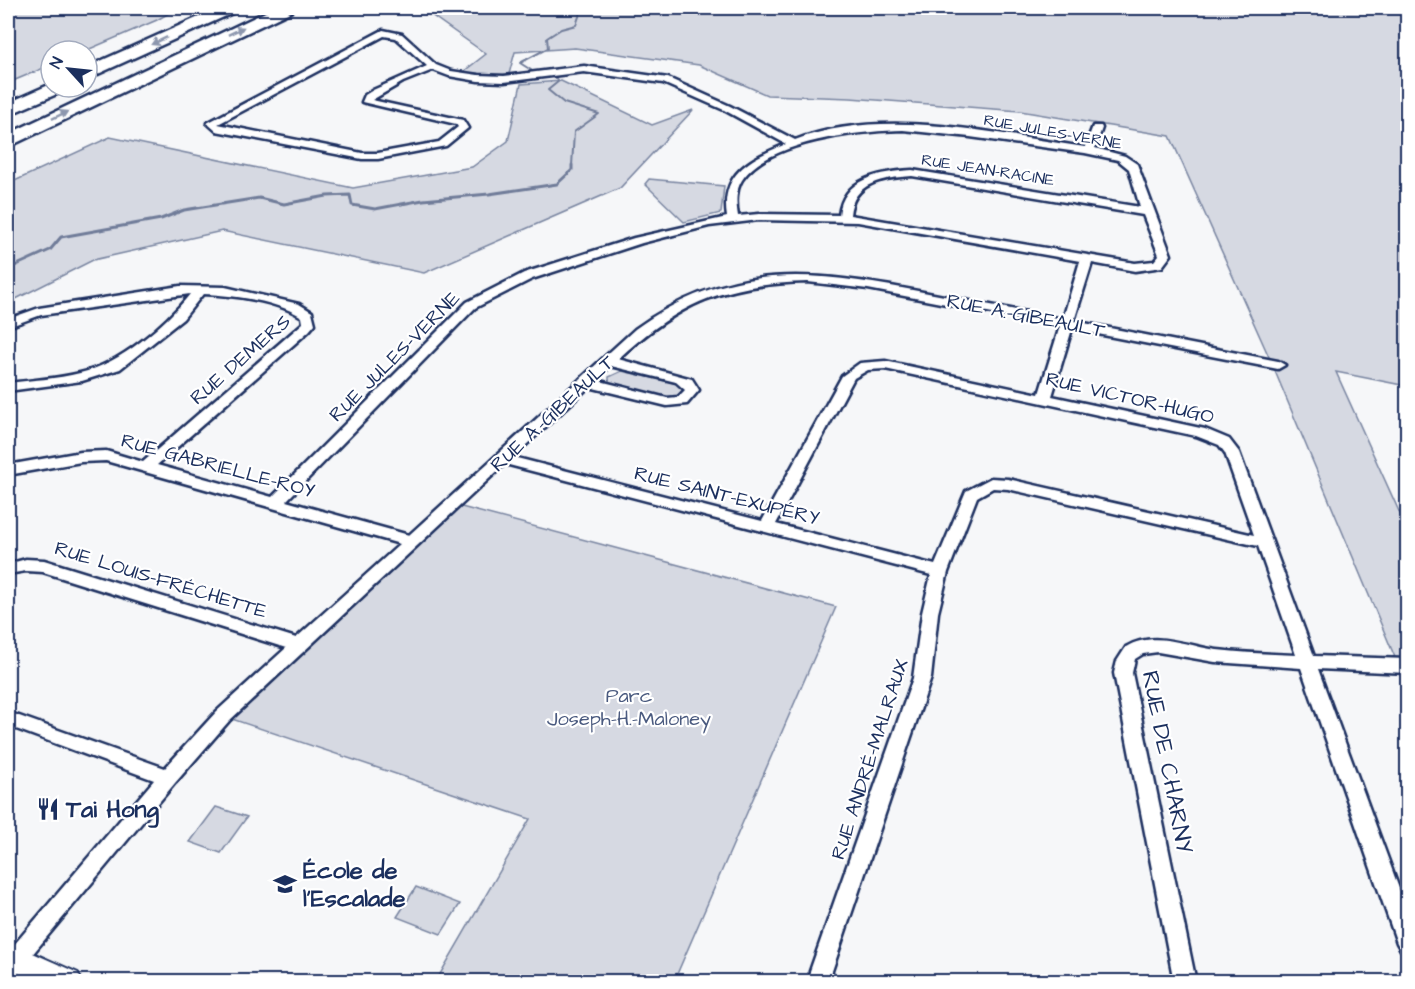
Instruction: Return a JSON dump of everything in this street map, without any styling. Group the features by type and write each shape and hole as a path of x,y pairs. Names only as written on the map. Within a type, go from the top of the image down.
{"highway":[{"path":"99,68 231,8"},
{"path":"8,141 286,8"},
{"path":"8,110 39,96"}],"street":[{"path":"433,67 418,71 388,86 368,97 367,102 459,122 463,128 442,144 378,156 362,156 216,128 212,123 383,33 399,36 433,67 448,73 504,79 584,69 665,80 727,108 794,144"},
{"name":"RUE JULES-VERNE","path":"276,502 462,313 480,299 528,276 673,230 733,219 844,217 1136,267 1152,266 1162,262 1164,251 1131,164 1122,158 1089,151 905,126 848,129 794,144 754,163 738,177 730,194 733,219"},
{"path":"1089,151 1097,128"},
{"name":"RUE JEAN-RACINE","path":"844,217 848,199 859,188 883,178 912,173 1148,212"},
{"path":"1045,398 1087,259"},
{"name":"RUE A.-GIBEAULT","path":"10,960 223,716 650,323 679,305 712,291 767,280 807,278 847,281 1278,364"},
{"name":"RUE DEMERS","path":"8,323 39,312 180,290 225,291 295,307 308,315 309,324 147,466"},
{"path":"8,387 82,376 116,366 179,316 200,290"},
{"path":"586,382 668,402 681,401 692,390 687,382 681,379 609,361"},
{"name":"RUE VICTOR-HUGO","path":"767,526 849,376 858,368 872,364 1045,398 1200,432 1224,442 1232,452 1407,943"},
{"name":"RUE GABRIELLE-ROY","path":"8,470 93,456 106,456 414,542"},
{"name":"RUE SAINT-EXUPÉRY","path":"503,459 940,572"},
{"name":"RUE ANDRÉ-MALRAUX","path":"820,981 820,970 922,678 930,613 940,572 967,500 977,489 991,483 1008,484 1263,542"},
{"name":"RUE LOUIS-FRÉCHETTE","path":"8,569 26,565 44,566 300,646"},
{"name":"RUE DE CHARNY","path":"1185,981 1123,673 1124,662 1136,649 1161,646 1215,656 1407,666"},
{"path":"8,719 168,777"},
{"path":"10,960 68,981"}],"green space":[{"path":"8,8 178,8 157,20 99,45 99,39 39,39 39,70 8,83"},
{"path":"387,8 1407,8 1407,386 1336,372 1407,529 1407,686 1269,357 1170,136 1020,111 850,98 767,95 699,65 575,48 515,52 509,74 463,72 486,54 431,15"},
{"path":"561,81 652,125 693,110 620,188 424,273 222,231 93,260 8,303 8,184 110,137 353,188 472,167 508,141 521,84"},
{"path":"649,179 724,186 721,213 684,222 645,184"},
{"path":"622,371 679,384 683,388 679,394 672,397 662,397 637,393 609,383 609,377"},
{"name":"Parc Joseph-H.-Maloney","path":"454,505 836,607 674,981 436,981 530,819 223,716"},
{"path":"216,807 247,817 221,853 190,842"},
{"path":"416,887 460,904 441,934 397,917"}],"waterway":[{"path":"531,70 520,63 548,48 547,38 561,29 576,25 582,8"},
{"path":"556,78 559,81 548,90 564,103 599,114 574,132 572,166"},
{"path":"8,269 50,250 61,237 161,219 184,210 259,198 284,204 327,196 350,195 352,205 375,209 423,200 489,194 557,184 572,170 572,166"}],"place":[{"name":"Tai Hong","path":"48,809"},
{"name":"École de l'Escalade","path":"285,884"}]}
